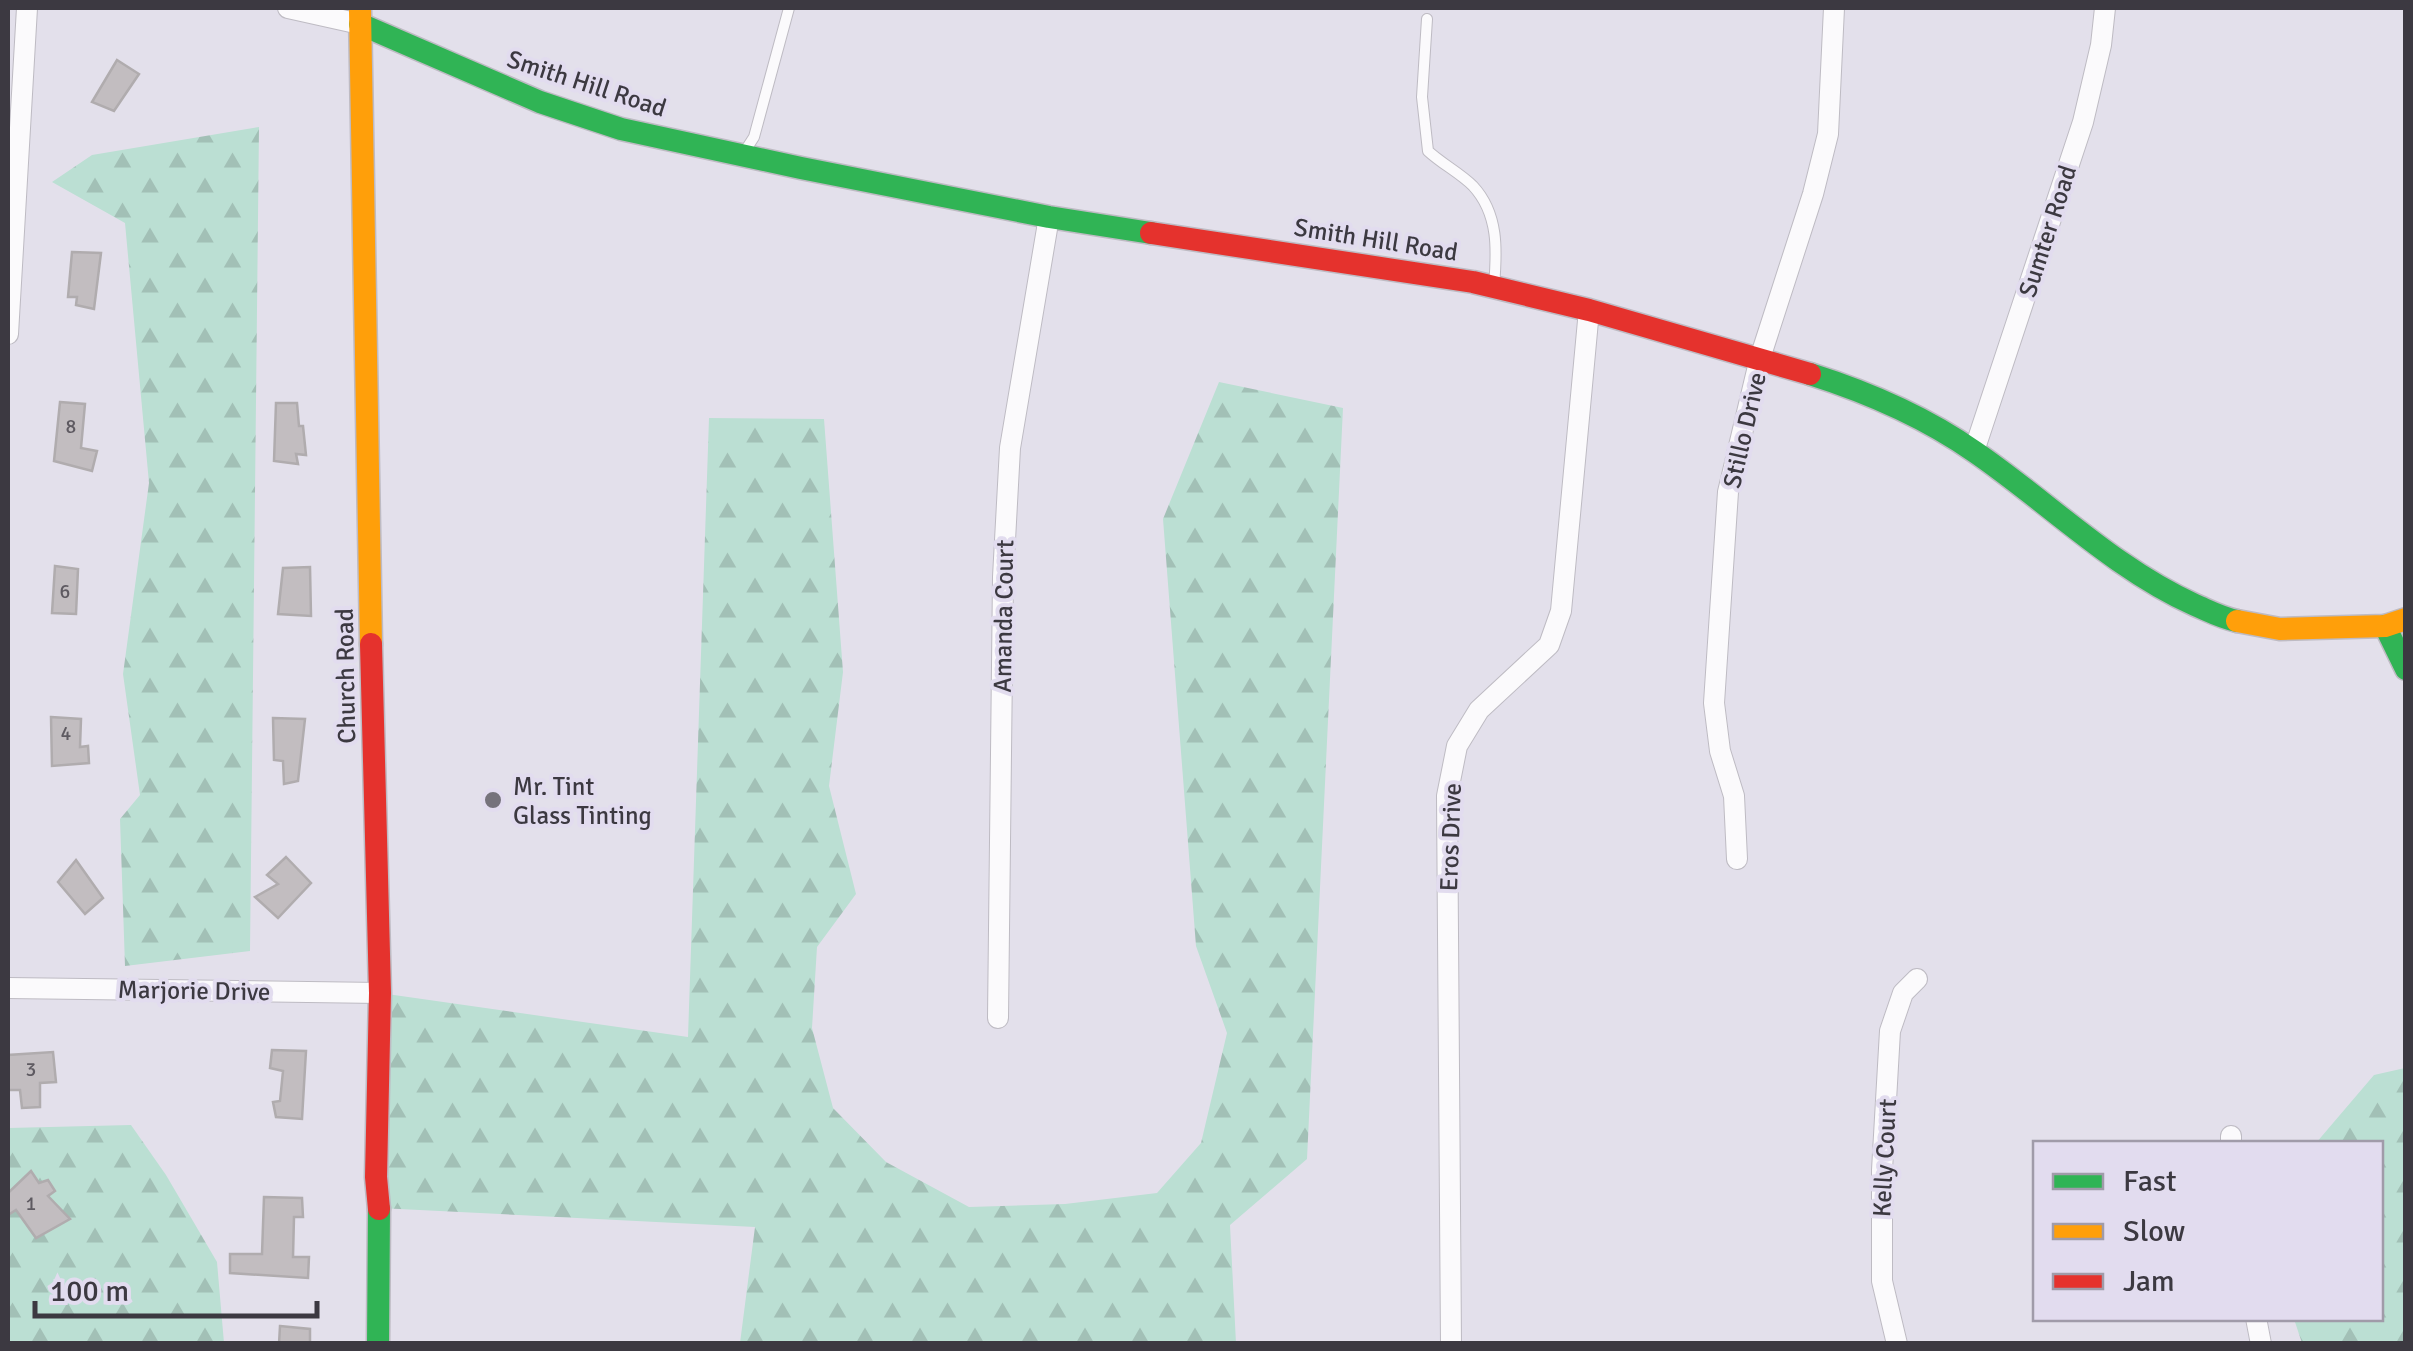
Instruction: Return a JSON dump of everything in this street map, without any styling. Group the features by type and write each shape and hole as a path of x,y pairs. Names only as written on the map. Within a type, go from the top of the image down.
{"street":[{"path":"8,334 27,8"},
{"name":"Smith Hill Road","path":"288,8 360,16 540,102 621,129 1049,217 1473,282 1760,358 1846,385 1916,416 1974,451 2099,547 2177,598 2227,619 2280,629 2395,623"},
{"name":"Stillo Drive","path":"1737,859 1734,796 1720,750 1714,702 1728,492 1760,358 1828,134 1834,8"},
{"name":"Sumter Road","path":"1974,451 2083,122 2102,45 2105,8"},
{"name":"Church Road","path":"360,16 380,993 378,1344"},
{"name":"Amanda Court","path":"998,1018 1003,578 1010,448 1049,217"},
{"name":"Eros Drive","path":"1452,1344 1447,796 1456,746 1480,710 1548,645 1562,611 1589,310"},
{"path":"2395,623 2406,669"},
{"name":"Kelly Court","path":"1896,1344 1882,1282 1882,1170 1890,1031 1903,993 1917,978"},
{"name":"Marjorie Drive","path":"8,988 380,993"}],"lane":[{"path":"742,155 754,137 790,8"},
{"path":"1427,19 1422,97 1428,150 1472,185 1485,204 1494,223 1497,248 1494,287"}],"green space":[{"path":"259,127 250,951 125,966 120,819 140,795 123,674 149,483 125,223 52,182 92,155"},
{"path":"1219,382 1343,408 1307,1159 1230,1225 1236,1343 740,1343 755,1227 379,1208 380,993 688,1037 709,418 824,419 843,672 829,786 856,894 817,947 812,1028 833,1108 886,1162 969,1207 1065,1204 1157,1193 1201,1143 1227,1033 1196,946 1163,519"},
{"path":"2405,1068 2405,1343 2302,1343 2295,1321 2383,1321 2383,1141 2318,1141 2374,1075"},
{"path":"131,1125 166,1175 217,1262 224,1343 8,1344 8,1128"}],"building":[{"path":"117,60 139,74 114,111 92,102"},
{"path":"72,252 101,253 94,309 76,305 77,297 68,297"},
{"path":"60,402 85,404 81,448 97,451 92,471 54,461"},
{"path":"276,403 297,403 306,455 296,454 298,464 274,461"},
{"path":"55,566 78,569 76,614 52,613"},
{"path":"310,567 311,616 278,614 283,568"},
{"path":"51,717 81,719 80,747 88,746 89,763 52,766"},
{"path":"273,718 305,719 298,781 284,784 283,761 274,760"},
{"path":"286,857 311,883 278,918 255,897 278,884 267,875"},
{"path":"76,860 103,898 85,914 58,882"},
{"path":"272,1050 306,1051 302,1119 276,1117 273,1102 280,1101 283,1071 270,1068"},
{"path":"53,1052 56,1082 40,1083 40,1107 22,1108 20,1090 8,1090 8,1055"},
{"path":"31,1171 39,1183 48,1180 55,1191 48,1196 70,1219 36,1238 16,1210 8,1215 8,1193"},
{"path":"264,1197 302,1198 303,1217 294,1217 293,1257 309,1257 308,1278 230,1273 230,1254 262,1254"},
{"path":"280,1326 310,1329 310,1344 279,1344"}],"traffic: fast":[{"path":"360,24 540,102 621,129 1049,217 1151,233"},
{"path":"1810,374 1874,397 1936,428 2002,471 2136,573 2195,605 2237,621"},
{"path":"2385,626 2406,669"},
{"path":"378,1344 379,1209"}],"traffic: slow":[{"path":"360,10 371,644"},
{"path":"2237,621 2280,629 2385,626 2406,619"}],"traffic: jam":[{"path":"1151,233 1473,282 1589,310 1810,374"},
{"path":"371,644 380,993 376,1177 379,1209"}],"place":[{"name":"Mr. Tint Glass Tinting","path":"493,800"}]}
